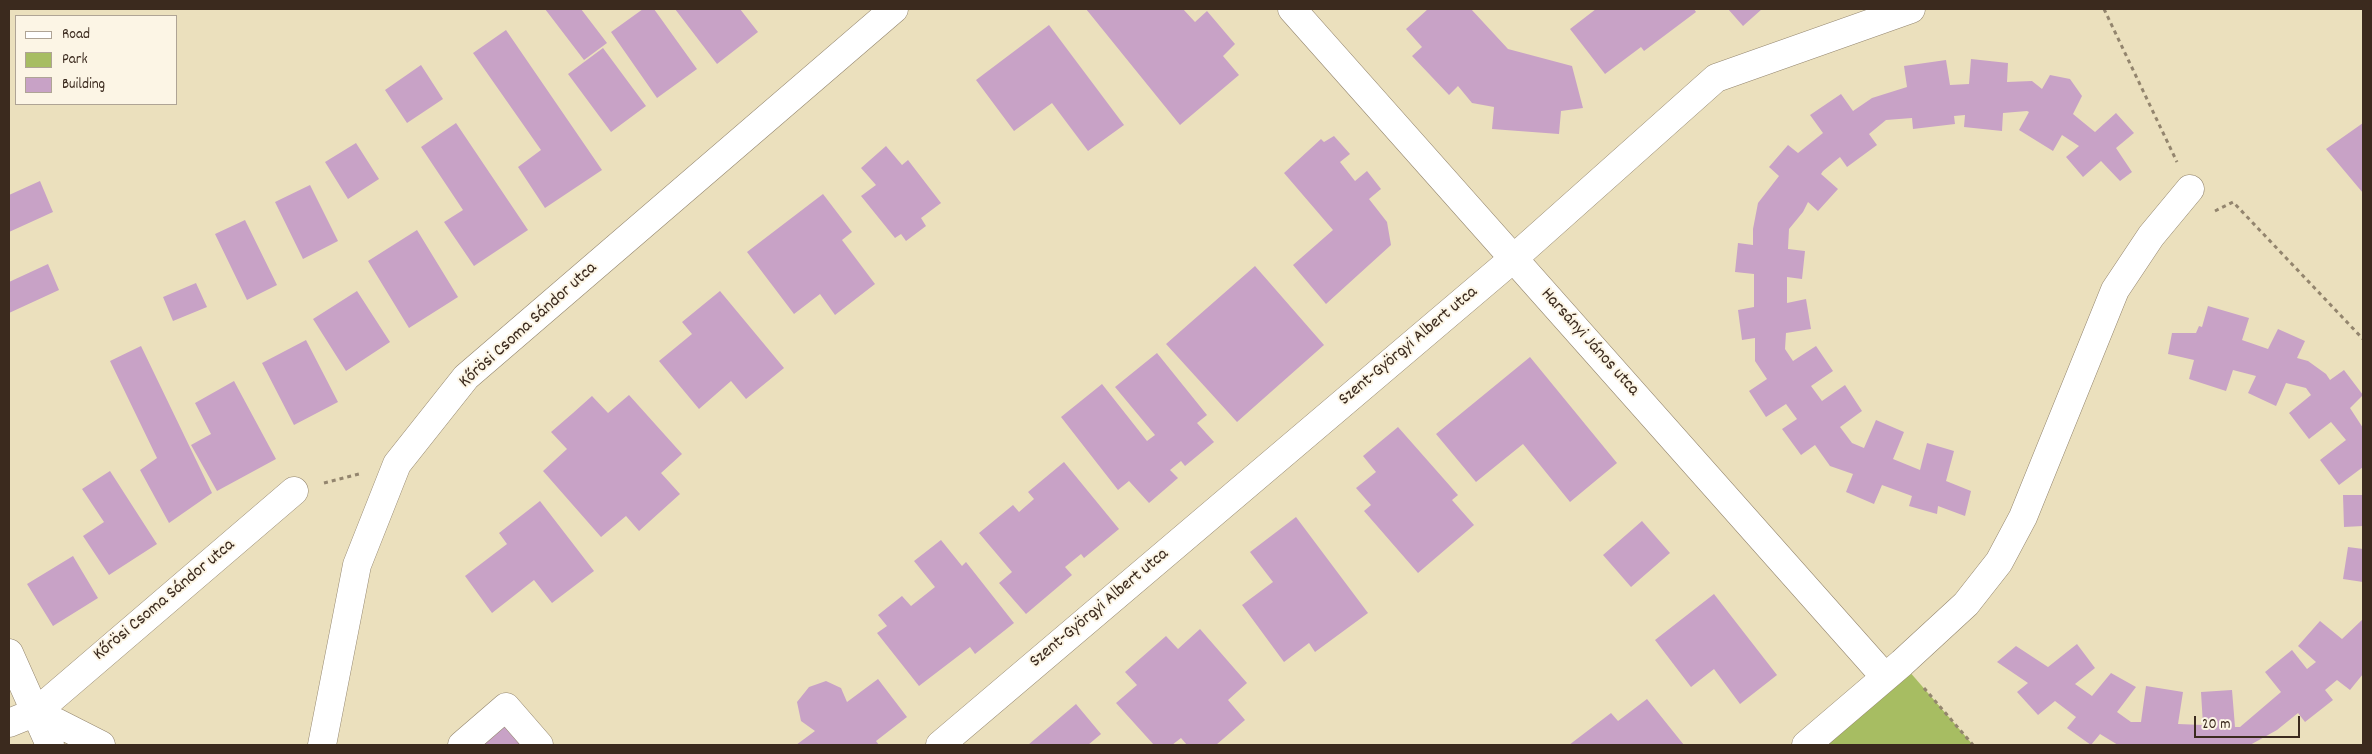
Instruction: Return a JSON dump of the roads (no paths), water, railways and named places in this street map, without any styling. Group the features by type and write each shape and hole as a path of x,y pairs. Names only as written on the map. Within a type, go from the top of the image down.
{"street":[{"name":"Kőrösi Csoma Sándor utca","path":"322,745 357,565 397,464 466,377 894,9"},
{"name":"Harsányi János utca","path":"1292,9 1514,258 1894,670"},
{"name":"Szent-Györgyi Albert utca","path":"940,745 1514,258 1716,78 1911,9"},
{"path":"1806,745 1894,670 1966,604 1999,562 2023,517 2115,290 2151,236 2190,189"},
{"name":"Kőrösi Csoma Sándor utca","path":"9,723 36,712 294,491"},
{"path":"9,653 50,745"},
{"path":"462,745 506,707 539,745"},
{"path":"36,712 101,745"}]}
